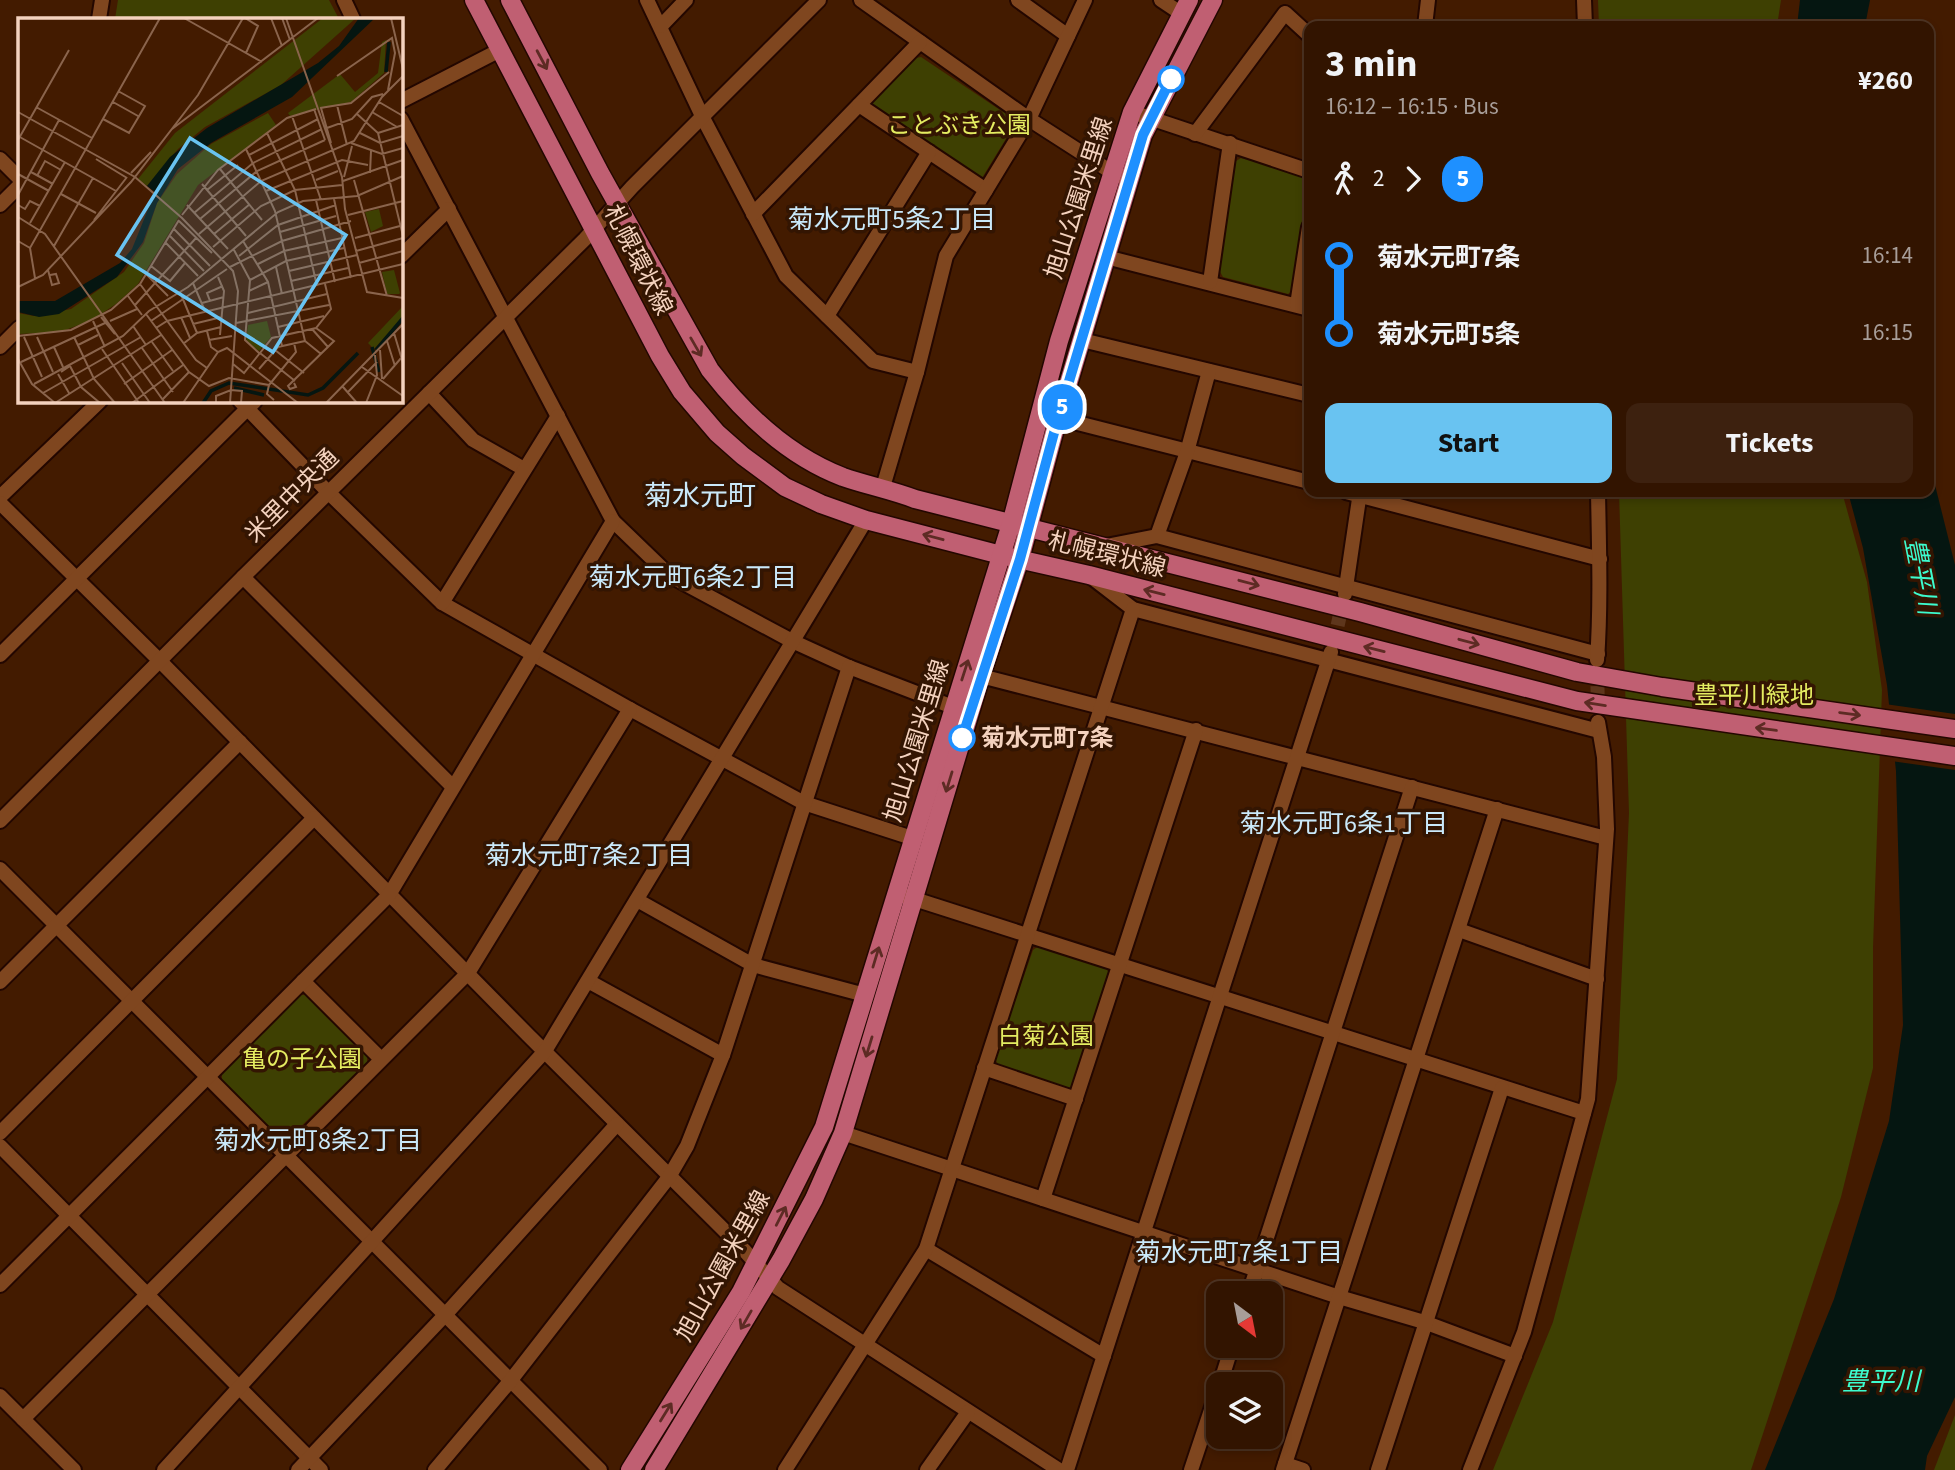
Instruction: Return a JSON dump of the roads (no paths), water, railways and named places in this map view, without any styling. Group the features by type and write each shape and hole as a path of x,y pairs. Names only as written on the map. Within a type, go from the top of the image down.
{"main road":[{"name":"札幌環状線","path":"474,0 660,356 682,392 717,433 785,487 821,504 866,520 1577,701 1955,756"},
{"name":"札幌環状線","path":"510,0 617,204 698,349 727,392 766,432 843,477 883,487 915,499 1106,546 1577,671 1661,687 1955,729"},
{"name":"旭山公園米里線","path":"630,1470 741,1292 824,1127 1011,524 1059,341 1121,176 1213,0"},
{"name":"旭山公園米里線","path":"654,1470 770,1279 814,1199 842,1133 981,676 1020,559 1106,257 1132,112 1185,7"}],"street":[{"path":"99,18 102,0"},
{"path":"344,0 353,18"},
{"path":"647,0 703,118 786,276 873,361 917,372"},
{"path":"661,26 686,0"},
{"name":"米里中央通","path":"0,821 594,229 819,0"},
{"path":"861,0 1029,119 1121,176"},
{"path":"1018,0 1068,36"},
{"path":"883,487 917,372 946,256 1029,119 1085,0"},
{"path":"1161,0 1185,7"},
{"path":"1426,21 1428,0"},
{"path":"1584,0 1584,21"},
{"path":"1195,134 1285,13 1304,30"},
{"path":"753,214 920,42"},
{"path":"402,100 500,50"},
{"path":"859,105 986,190"},
{"path":"1132,112 1304,169"},
{"path":"402,121 613,521 669,575 792,641 849,667 953,707"},
{"path":"1210,282 1230,143"},
{"path":"827,316 929,152"},
{"path":"0,159 18,177"},
{"path":"0,205 18,187"},
{"path":"402,255 449,208"},
{"path":"1106,257 1303,307"},
{"path":"0,347 18,329"},
{"path":"1082,340 1304,394"},
{"path":"1157,536 1187,452 1209,371"},
{"path":"429,393 473,440 524,469"},
{"path":"0,497 99,402"},
{"path":"0,655 248,403 329,493 442,604 804,803 912,838"},
{"path":"442,604 558,416"},
{"path":"1058,418 1304,481"},
{"path":"1345,591 1356,497"},
{"path":"1371,497 1600,559"},
{"path":"1106,546 1157,536 1345,591 1597,657 1600,636 1598,497"},
{"path":"0,503 240,742 778,1288 1059,1470"},
{"path":"164,1470 545,1051 866,520"},
{"path":"0,1285 389,895 613,521"},
{"path":"1090,575 1133,609 1330,656 1598,727 1604,757 1606,838 1588,1099 1524,1332 1470,1470"},
{"path":"243,577 453,787"},
{"path":"785,1470 926,1249 1133,609"},
{"path":"1067,1470 1330,656"},
{"path":"435,1470 511,1380 669,1177 687,1146 723,1055 849,667"},
{"path":"981,676 1606,838"},
{"path":"23,1419 468,973 630,709"},
{"path":"1043,1199 1196,730"},
{"path":"0,982 240,742"},
{"path":"1254,1281 1412,786"},
{"path":"1303,1470 1284,1467 1497,808"},
{"path":"0,1133 314,817"},
{"path":"0,869 600,1470"},
{"path":"896,893 1584,1113"},
{"path":"637,900 753,965 865,995"},
{"path":"1459,930 1597,979"},
{"path":"303,981 381,1059"},
{"path":"588,981 723,1055"},
{"path":"984,1068 1076,1100"},
{"path":"1377,1470 1502,1088"},
{"path":"298,1470 445,1315 617,1124"},
{"path":"842,1133 1339,1297 1424,1322 1515,1356"},
{"path":"0,1146 321,1470"},
{"path":"926,1249 1104,1356"},
{"path":"0,1396 74,1470"},
{"path":"927,1470 968,1412"},
{"path":"1191,1470 1206,1426"}],"water":[{"path":"1800,0 1870,0 1866,21 1798,21"},
{"name":"豊平川","path":"1934,481 1955,565 1955,1397 1927,1456 1925,1470 1765,1470 1834,1299 1889,1121 1903,1025 1896,771 1887,685 1863,548 1849,497 1934,497"}],"tunnel":[{"path":"1333,646 1344,597"},
{"path":"1597,665 1598,711"}],"place":[{"name":"菊水元町7条","path":"962,738"}],"district":[{"name":"菊水元町5条2丁目","path":"892,219"},
{"name":"菊水元町","path":"700,496"},
{"name":"菊水元町6条2丁目","path":"693,577"},
{"name":"菊水元町6条1丁目","path":"1344,823"},
{"name":"菊水元町7条2丁目","path":"589,855"},
{"name":"菊水元町8条2丁目","path":"318,1140"},
{"name":"菊水元町7条1丁目","path":"1239,1252"}],"park label":[{"name":"ことぶき公園","path":"959,125"},
{"name":"豊平川緑地","path":"1754,695"},
{"name":"白菊公園","path":"1046,1036"},
{"name":"亀の子公園","path":"302,1059"}]}
